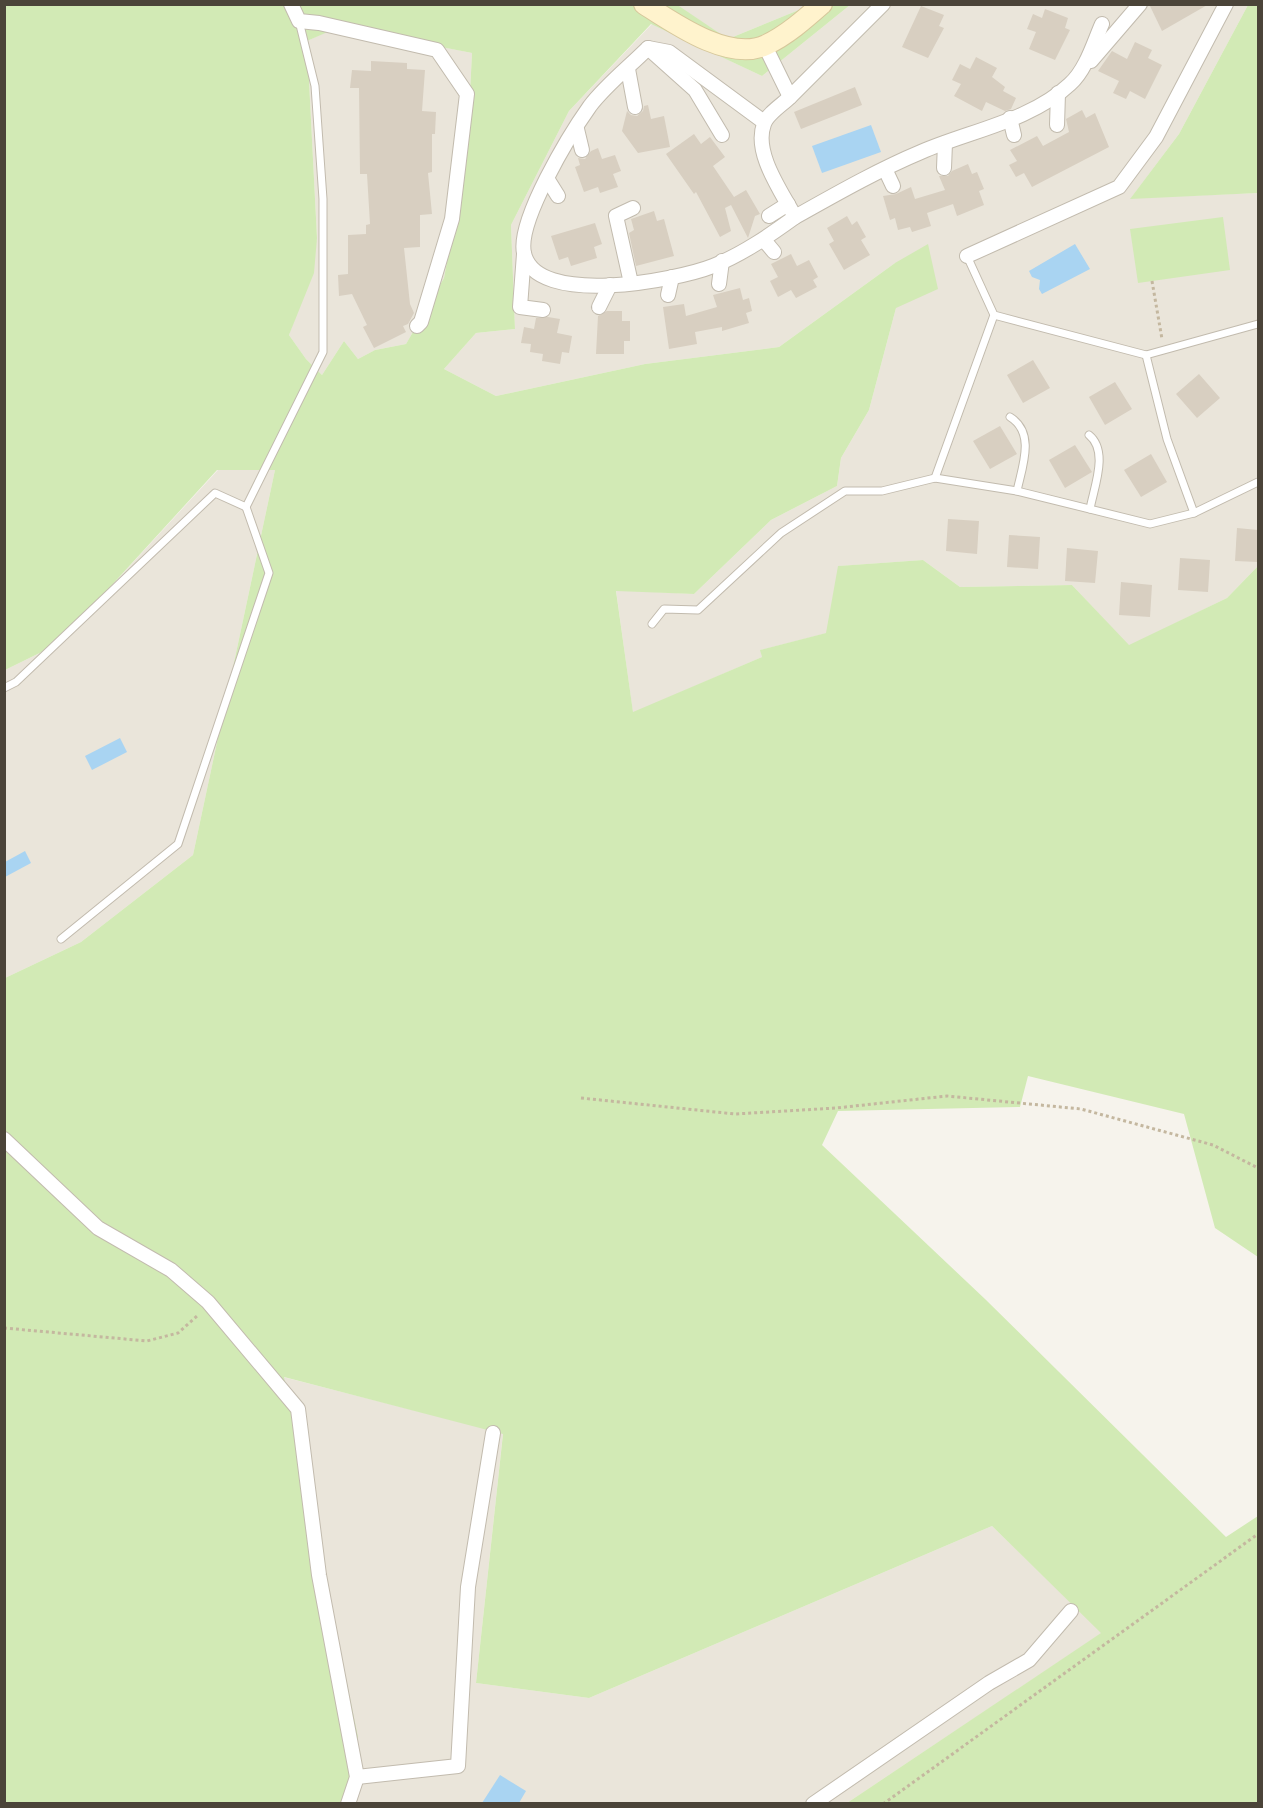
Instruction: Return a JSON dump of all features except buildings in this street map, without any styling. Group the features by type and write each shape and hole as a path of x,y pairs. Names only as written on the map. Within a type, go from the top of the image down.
{"street":[{"path":"291,4 299,21 320,23 437,50 467,94 452,219 421,322 417,326"},
{"path":"650,6 692,34 740,50 765,46 797,26 822,4"},
{"path":"795,217 766,158 761,138 764,122 883,4"},
{"path":"524,254 529,264 544,276 577,286 610,285 672,277 722,261 764,240 795,217 885,169 988,127 1005,115 1059,93 1072,83 1140,4"},
{"path":"967,256 1119,187 1156,137 1226,4"},
{"path":"1072,83 1102,24"},
{"path":"765,46 790,97"},
{"path":"648,48 669,52 764,122"},
{"path":"543,310 520,307 523,238 530,211 591,106 648,48"},
{"path":"648,48 695,90 722,135"},
{"path":"627,69 635,107"},
{"path":"1057,125 1059,93"},
{"path":"1005,115 1014,135"},
{"path":"577,129 582,150"},
{"path":"944,168 945,143"},
{"path":"885,169 893,186"},
{"path":"548,180 558,196"},
{"path":"828,199 835,212"},
{"path":"769,216 788,204"},
{"path":"631,283 616,216 633,208"},
{"path":"764,240 774,252"},
{"path":"719,284 722,261"},
{"path":"668,295 672,277"},
{"path":"599,307 610,285"},
{"path":"4,1139 98,1228 171,1269 208,1302 298,1408 319,1575 357,1777 348,1803"},
{"path":"357,1777 458,1766 468,1587 492,1432"},
{"path":"813,1803 989,1683 1029,1660 1071,1611"}],"lane":[{"path":"61,939 178,844 269,573 246,507 323,352 322,199 315,86 299,21"},
{"path":"935,478 994,315 967,256"},
{"path":"994,315 1146,355 1258,324"},
{"path":"1146,355 1167,439 1194,513"},
{"path":"1010,417 1020,426 1026,442 1017,491"},
{"path":"1089,435 1097,442 1100,456 1090,509"},
{"path":"652,624 664,609 698,610 781,533 845,491 882,491 935,478 1017,491 1150,524 1194,513 1258,482"},
{"path":"4,688 16,682 215,493 246,507"}],"path":[{"path":"1152,281 1164,350"},
{"path":"581,1098 735,1114 836,1108 947,1096 1070,1108 1213,1145 1258,1168"},
{"path":"4,1328 157,1340 185,1328 208,1302"},
{"path":"883,1803 1258,1534"}],"shaded area":[{"path":"676,5 811,5 728,39"},
{"path":"850,5 1248,5 1179,134 1131,198 1258,193 1258,566 1227,598 1129,646 1072,585 960,587 923,560 839,566 827,633 761,650 762,657 633,713 616,590 694,594 771,520 837,486 841,458 869,410 896,308 895,263 779,347 645,364 496,396 444,369 476,333 515,329 511,225 569,111 652,24 762,76"},
{"path":"339,26 472,53 467,153 444,278 406,344 375,350 358,359 344,341 322,375 306,359 289,335 317,238 307,41"},
{"path":"218,470 275,470 193,855 81,942 5,978 5,670 58,644"},
{"path":"283,1377 503,1433 476,1683 589,1698 992,1526 1102,1633 847,1803 345,1803"}],"green space":[{"path":"676,4 728,39 811,5 850,5 762,76 651,24 569,111 511,225 515,329 476,333 444,369 496,396 645,364 779,347 895,263 928,244 938,289 896,308 869,410 841,458 837,486 771,520 694,594 616,591 633,712 762,657 760,650 826,633 838,566 923,560 960,587 1072,585 1129,645 1227,598 1258,566 1258,1257 1215,1228 1184,1114 1028,1076 1020,1107 838,1111 822,1145 985,1299 1226,1537 1258,1516 1258,1803 847,1803 1101,1633 992,1526 589,1698 476,1683 503,1434 284,1377 358,1737 345,1803 5,1803 5,978 81,942 193,855 275,470 217,470 58,644 5,670 5,5","holes":["339,27 472,53 467,153 444,278 406,344 375,350 358,359 344,341 322,375 306,359 289,335 314,273 317,238 307,41"]},
{"path":"1248,5 1258,5 1258,193 1130,199 1179,134"},
{"path":"1223,217 1230,270 1138,283 1130,229"}],"water":[{"path":"871,125 881,152 822,173 812,146"},
{"path":"1075,244 1090,269 1042,294 1039,289 1040,280 1032,277 1029,271"},
{"path":"120,738 127,752 92,770 85,756"},
{"path":"25,851 31,863 5,877 5,862"},
{"path":"500,1775 526,1791 519,1803 482,1803"}]}
